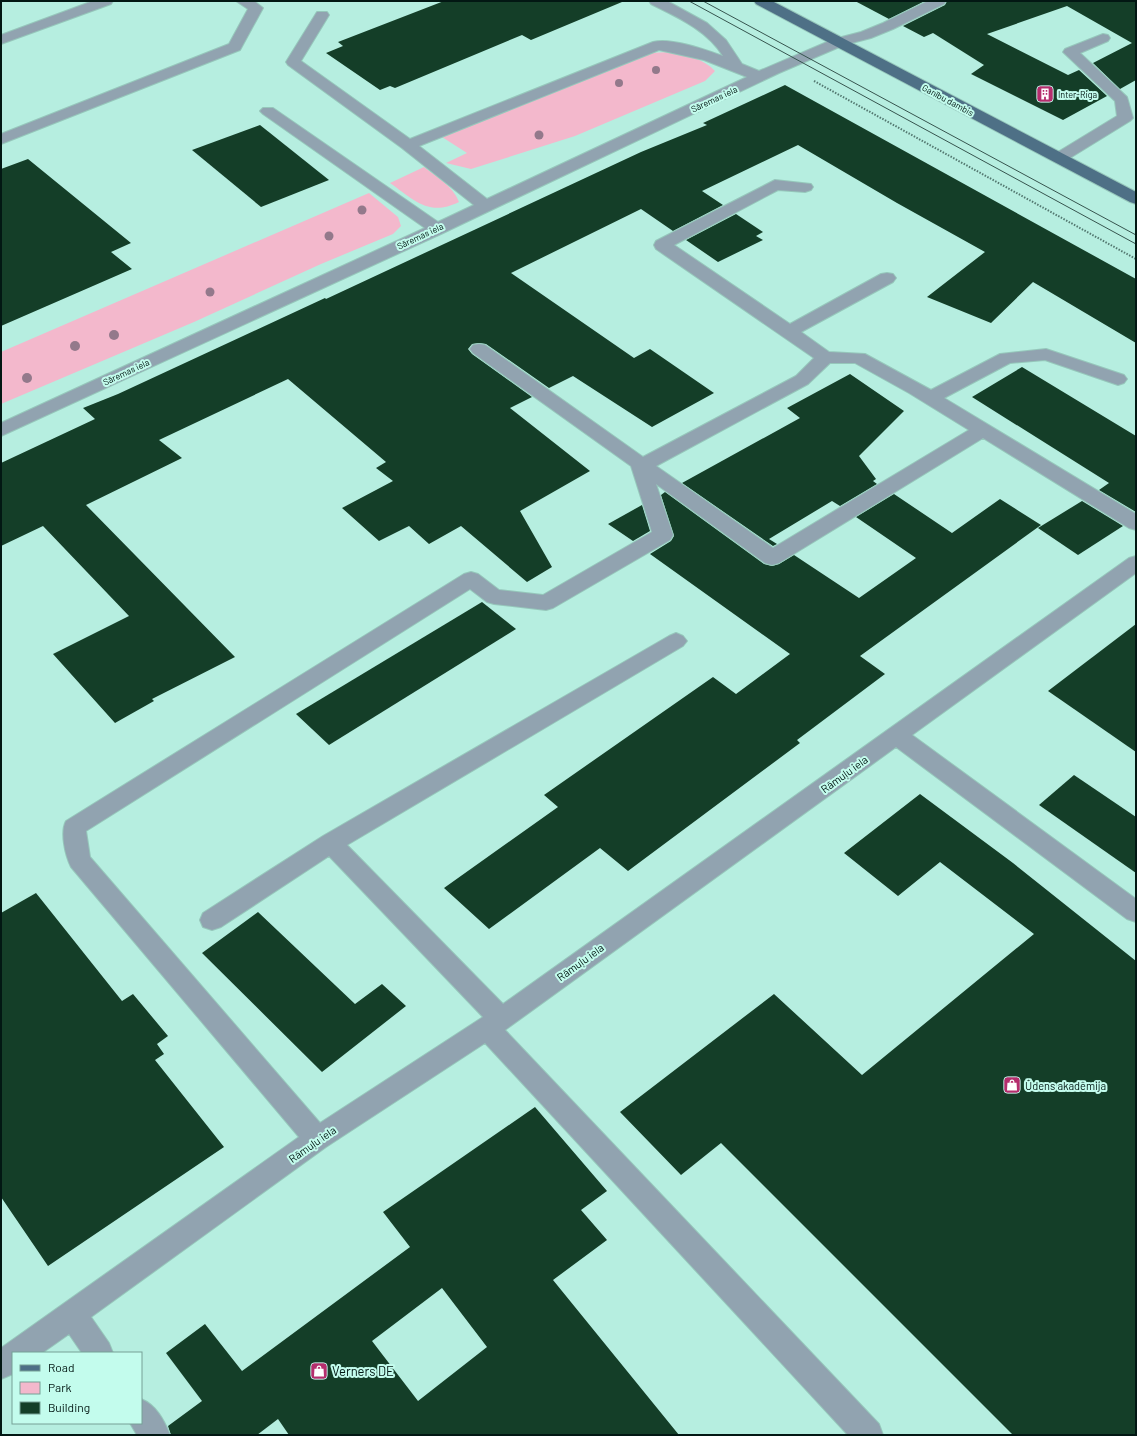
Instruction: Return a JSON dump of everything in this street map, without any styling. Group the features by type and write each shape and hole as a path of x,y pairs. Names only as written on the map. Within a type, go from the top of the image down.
{"main road":[{"name":"Ganību dambis","path":"761,1 1136,198"}],"street":[{"path":"1,40 106,1"},
{"path":"1,139 235,47 256,8 244,1"},
{"path":"656,1 705,26 729,52 736,66"},
{"name":"Sāremas iela","path":"1,430 437,229 759,77 840,42 866,35 888,26 939,1"},
{"path":"322,15 293,62 408,145 485,206"},
{"path":"1059,158 1125,118 1122,100 1070,52 1103,38"},
{"path":"408,145 658,45 689,49 736,66 759,77"},
{"path":"268,110 437,229"},
{"path":"805,187 775,185 662,245 824,357 859,358 930,398 1136,523"},
{"path":"789,332 887,278"},
{"path":"479,349 772,558 983,430"},
{"path":"930,398 1006,358 1046,354 1118,379"},
{"path":"317,1139 79,860 74,826 471,579 494,596 546,603 663,535 640,467 802,380 824,357"},
{"name":"Rāmuļu iela","path":"19,1352 317,1139 494,1023 1136,564"},
{"path":"212,920 331,843 676,640"},
{"path":"897,736 1136,912"},
{"path":"331,843 868,1435"},
{"path":"72,1314 98,1352"},
{"path":"1,1365 12,1358"},
{"path":"142,1415 156,1435"}],"path":[{"path":"781,67 807,78 1136,258"}],"green space":[{"path":"671,52 689,56 706,63 715,71 705,81 575,136 471,169 446,163 467,153 442,137 648,53"},
{"path":"424,167 453,191 459,202 439,208 430,207 414,200 390,183"},
{"path":"369,193 398,217 401,226 393,234 321,264 194,322 1,404 1,352"}],"building":[{"path":"444,1 622,2 531,40 522,35 395,88 390,86 380,90 326,53 343,46 338,42"},
{"path":"855,1 925,1 889,19"},
{"path":"947,1 1136,1 1136,80 1120,89 1093,63 1132,43 1067,6 987,34 1068,75 1079,70 1107,96 1063,120 971,74 984,65 933,33 924,37 903,26 945,5"},
{"path":"785,85 1136,279 1136,343 1033,282 991,323 927,297 985,252 798,145 702,191 723,205 673,231 641,209 511,273 634,358 650,349 714,393 652,427 573,376 549,388 486,344 472,344 468,349 472,354 532,397 510,408 590,471 520,511 552,567 527,582 461,526 429,544 409,526 379,541 342,508 393,481 376,468 386,462 288,379 159,440 182,458 86,505 235,657 152,699 154,701 115,723 53,654 129,616 43,526 1,546 1,463 95,419 83,408 118,394 325,298 326,299 641,152 707,125 703,123"},
{"path":"260,125 329,180 261,207 192,150"},
{"path":"28,159 131,243 111,252 132,269 1,326 1,169"},
{"path":"736,214 763,232 756,236 763,240 718,262 686,240"},
{"path":"1022,367 1136,436 1136,512 1099,490 1109,483 972,397"},
{"path":"850,374 904,411 859,456 876,479 873,481 877,484 840,506 832,501 769,539 777,544 773,546 682,483 800,418 787,408"},
{"path":"665,492 764,564 772,566 779,564 794,555 859,598 916,558 856,517 894,494 952,533 1000,499 1041,525 860,656 885,674 797,740 800,743 628,871 600,848 489,929 444,888 558,807 544,795 713,677 736,694 790,654 650,554 671,541 674,536 661,495"},
{"path":"1082,501 1123,526 1078,555 1038,528"},
{"path":"642,505 650,531 633,541 608,524"},
{"path":"482,602 516,629 329,745 296,714"},
{"path":"1136,624 1136,752 1048,691"},
{"path":"1074,775 1136,817 1136,873 1039,805"},
{"path":"920,794 1013,863 1136,961 1136,1435 1013,1435 721,1143 681,1175 620,1112 774,994 862,1075 1034,934 940,862 898,896 844,853"},
{"path":"36,893 122,1001 133,994 168,1036 157,1044 164,1054 155,1060 224,1147 48,1266 1,1197 1,913"},
{"path":"258,912 355,1004 382,984 406,1006 322,1072 202,953"},
{"path":"535,1107 607,1191 581,1210 607,1240 553,1280 679,1435 289,1435 278,1419 257,1435 171,1435 168,1426 202,1401 166,1353 205,1324 242,1371 410,1247 383,1212","holes":["442,1288 487,1347 418,1401 372,1341"]}],"tram line":[{"path":"689,1 1136,244"},
{"path":"703,1 1136,235"}],"place":[{"name":"Inter-Riga","path":"1045,94"},
{"name":"Ūdens akadēmija","path":"1012,1085"},
{"name":"Verners DE","path":"319,1371"}]}
